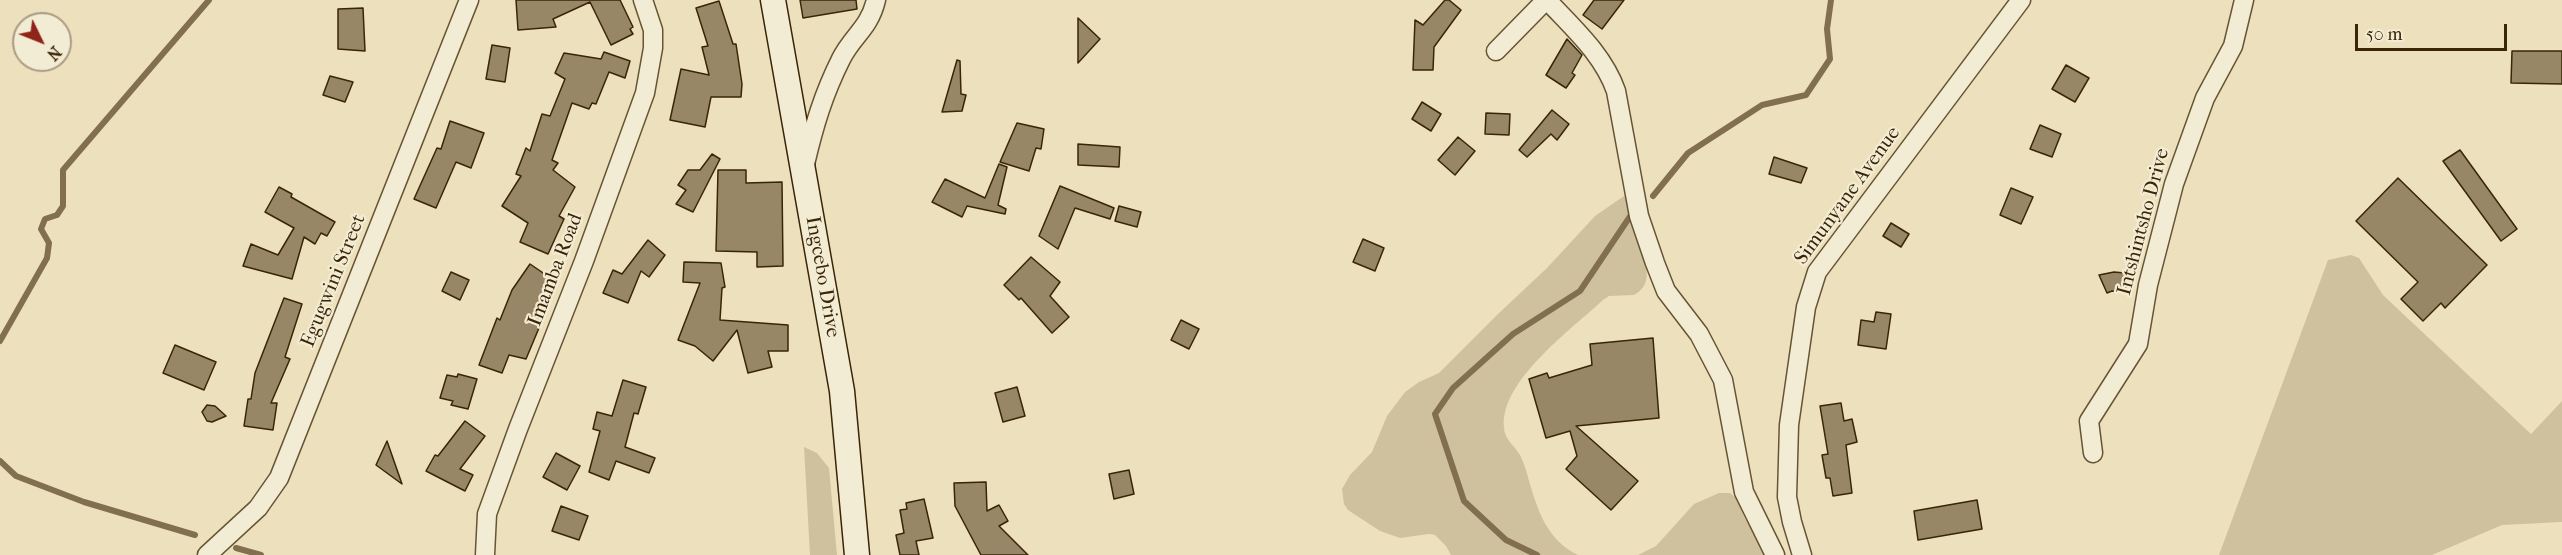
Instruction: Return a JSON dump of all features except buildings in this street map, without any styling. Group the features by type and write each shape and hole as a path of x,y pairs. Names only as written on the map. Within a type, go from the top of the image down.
{"main road":[{"name":"Ingcebo Drive","path":"773,0 842,391 857,555"}],"street":[{"name":"Egugwini Street","path":"207,555 258,508 279,478 469,0"},
{"name":"Imamba Road","path":"485,555 487,514 584,261 645,93 653,48 653,30 643,0"},
{"path":"803,171 819,106 842,57 867,25 876,0"},
{"path":"1496,51 1546,0 1602,60 1610,73 1616,91 1640,216 1655,263 1666,291 1699,334 1723,380 1744,492 1775,555"},
{"name":"Simunyane Avenue","path":"1802,555 1787,497 1789,425 1806,307 1817,272 2021,0"},
{"name":"Intshintsho Drive","path":"2092,453 2089,421 2138,344 2148,285 2174,184 2205,98 2233,46 2244,0"}],"shaded area":[{"path":"1624,196 1628,199 1634,232 1646,266 1646,282 1642,289 1634,295 1609,296 1557,341 1525,374 1513,392 1506,410 1504,427 1506,435 1518,451 1540,514 1551,533 1567,549 1578,555 1451,555 1435,535 1400,538 1380,531 1348,510 1344,504 1342,489 1350,475 1372,452 1387,416 1405,392 1419,382 1439,373 1547,268 1595,216"},
{"path":"2351,255 2359,258 2383,295 2531,434 2562,401 2562,522 2502,525 2432,555 2219,555 2328,260"},
{"path":"804,447 817,453 829,468 837,555 810,555"},
{"path":"1719,493 1730,493 1735,497 1766,555 1638,555 1656,546 1694,504"}],"waterway":[{"path":"0,341 47,258 49,243 41,229 45,219 57,215 63,206 63,170 209,0"},
{"path":"1653,196 1688,153 1762,105 1806,95 1830,59 1827,29 1831,0"},
{"path":"1537,555 1506,540 1464,501 1435,414 1453,388 1513,334 1580,291 1631,215"},
{"path":"0,461 16,476 84,502 195,535"},
{"path":"236,548 261,555"}]}
